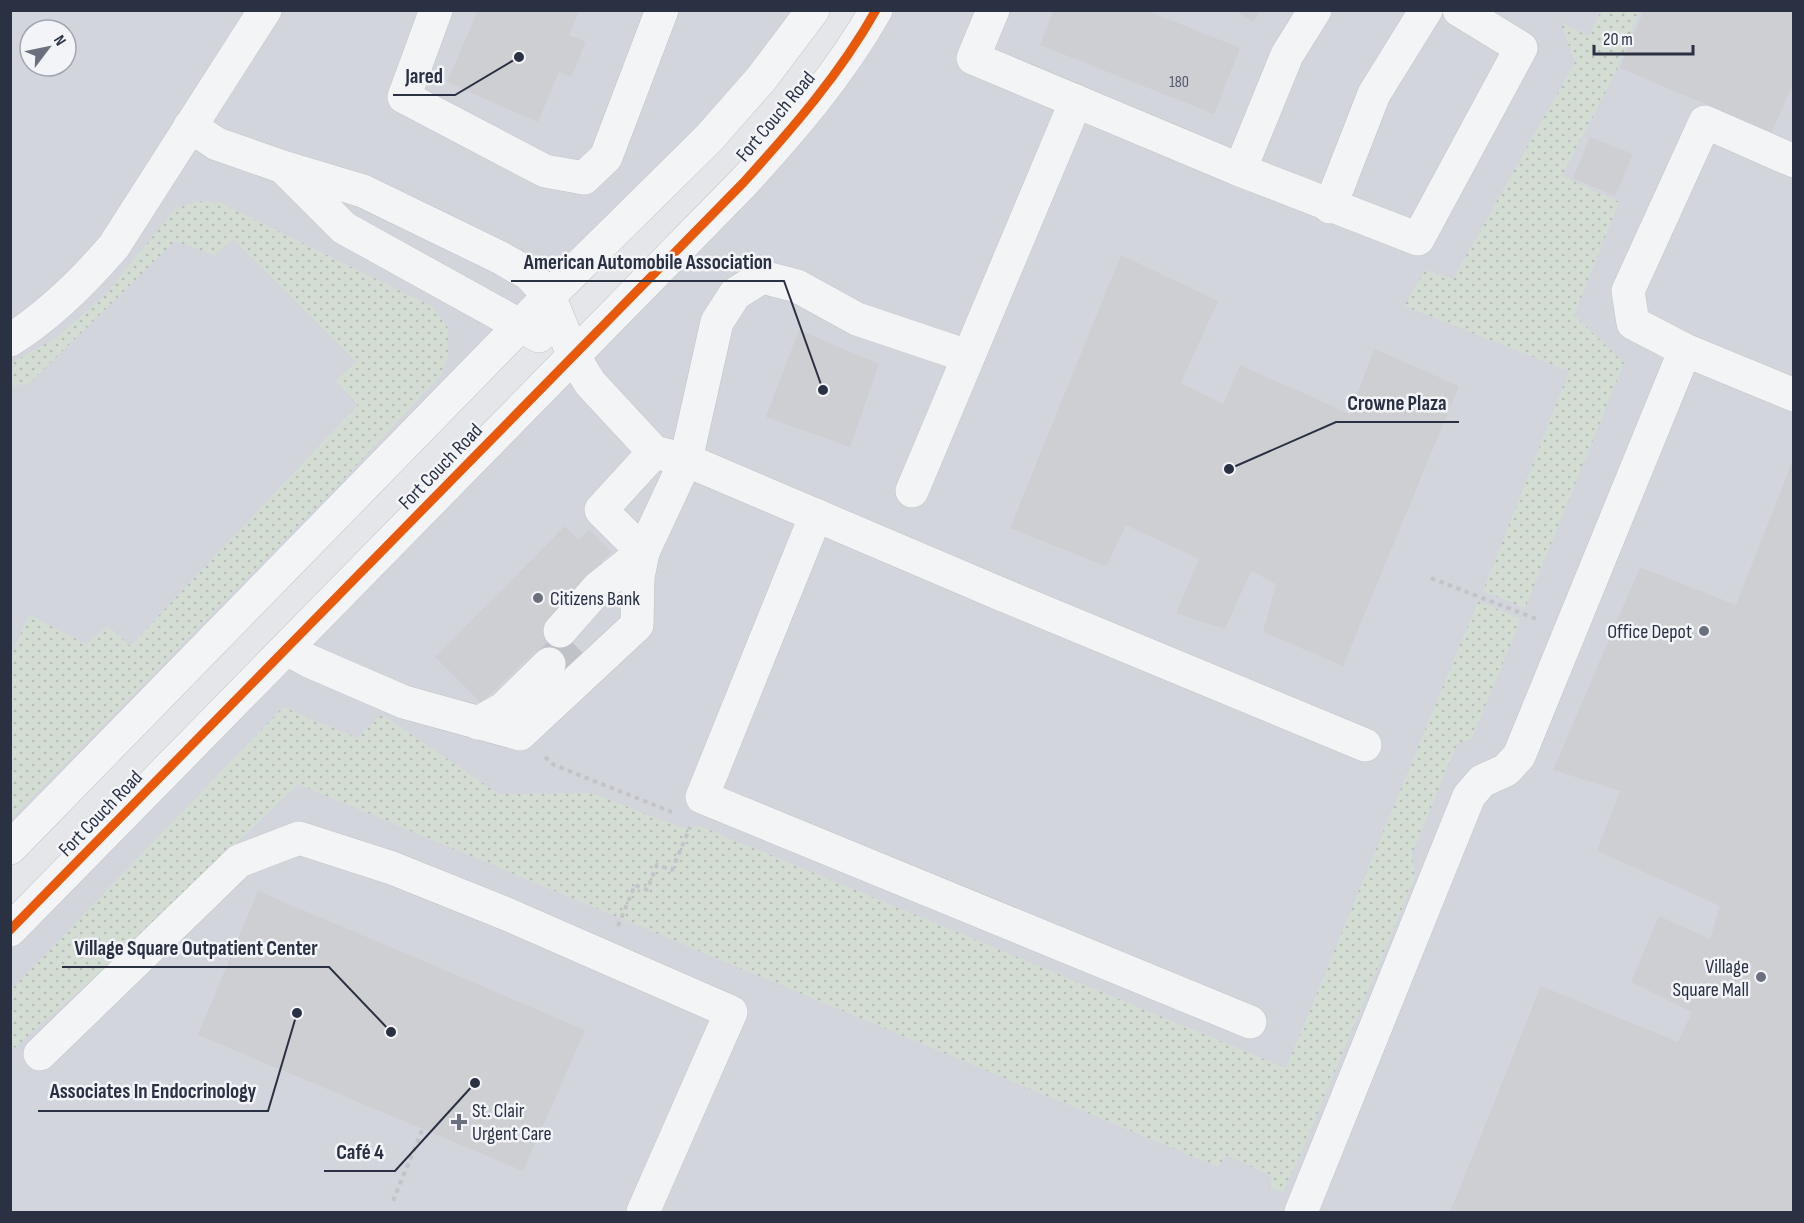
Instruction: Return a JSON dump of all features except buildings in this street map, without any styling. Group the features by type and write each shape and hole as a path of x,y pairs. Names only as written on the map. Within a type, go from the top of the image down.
{"street":[{"path":"10,340 25,331 90,274 114,246 265,10"},
{"path":"436,10 404,97 545,171 584,178 606,157 662,10"},
{"name":"Fort Couch Road","path":"10,848 549,296 709,138 761,80 813,10"},
{"name":"Fort Couch Road","path":"10,930 743,183 792,129 847,56 876,10"},
{"path":"993,10 973,58 1330,207 1418,239 1521,48 1459,10"},
{"path":"1240,170 1287,55 1315,10"},
{"path":"1330,207 1374,94 1426,10"},
{"path":"912,491 1076,100"},
{"path":"1794,161 1705,122 1628,291 1633,323 1684,350 1794,395"},
{"path":"190,126 218,144 283,167 363,191 529,274 549,296 574,357 590,383 654,452 686,460 1365,745"},
{"path":"283,167 344,228 574,357"},
{"path":"286,649 404,702 520,734 637,625 641,565 686,460 717,322 735,294 762,277 797,286 856,319 967,356"},
{"path":"1301,1212 1469,796 1482,781 1506,770 1519,756 1684,350"},
{"path":"641,565 601,510 654,452"},
{"path":"816,515 697,808 1250,1022"},
{"path":"478,723 497,697 555,648 598,588 641,565"},
{"path":"40,1054 239,861 299,838 392,868 731,1012 643,1212"}],"path":[{"path":"1431,578 1524,614"},
{"path":"578,774 697,808 672,870 657,865 647,890 635,885 605,957"},
{"path":"393,1201 423,1128"}],"shaded area":[{"path":"1602,10 1640,11 1615,74 1562,176 1619,202 1574,315 1624,363 1525,608 1483,591 1569,371 1404,306 1425,270 1453,279 1575,62 1560,22 1588,36"},
{"path":"11,11 813,11 11,848"},
{"path":"876,11 1793,11 1793,1212 11,1212 11,930 512,419"},
{"path":"198,201 221,203 433,307 448,328 448,357 441,375 340,483 11,819 11,655 29,615 86,644 108,626 130,646 358,405 335,381 357,362 233,239 214,255 175,241 30,383 11,386 11,363 56,338 105,295 175,209"},
{"path":"1478,601 1521,619 1472,738 1457,744 1412,854 1415,877 1298,1161 1283,1192 1269,1187 1273,1177 1226,1155 1218,1167 298,784 123,952 11,1051 10,991 283,707 357,738 381,714 499,794 592,793 682,828 700,826 1286,1068"}],"tunnel":[{"path":"549,664 572,642"}],"cycle path":[{"path":"10,930 743,183 831,79 876,10"}],"place":[{"name":"Jared","path":"519,57"},
{"name":"American Automobile Association","path":"823,390"},
{"name":"Crowne Plaza","path":"1229,469"},
{"name":"Citizens Bank","path":"538,598"},
{"name":"Office Depot","path":"1704,631"},
{"name":"Village Square Mall","path":"1761,977"},
{"name":"Associates In Endocrinology","path":"297,1013"},
{"name":"Village Square Outpatient Center","path":"391,1032"},
{"name":"Café 4","path":"475,1083"},
{"name":"St. Clair Urgent Care","path":"459,1122"}]}
